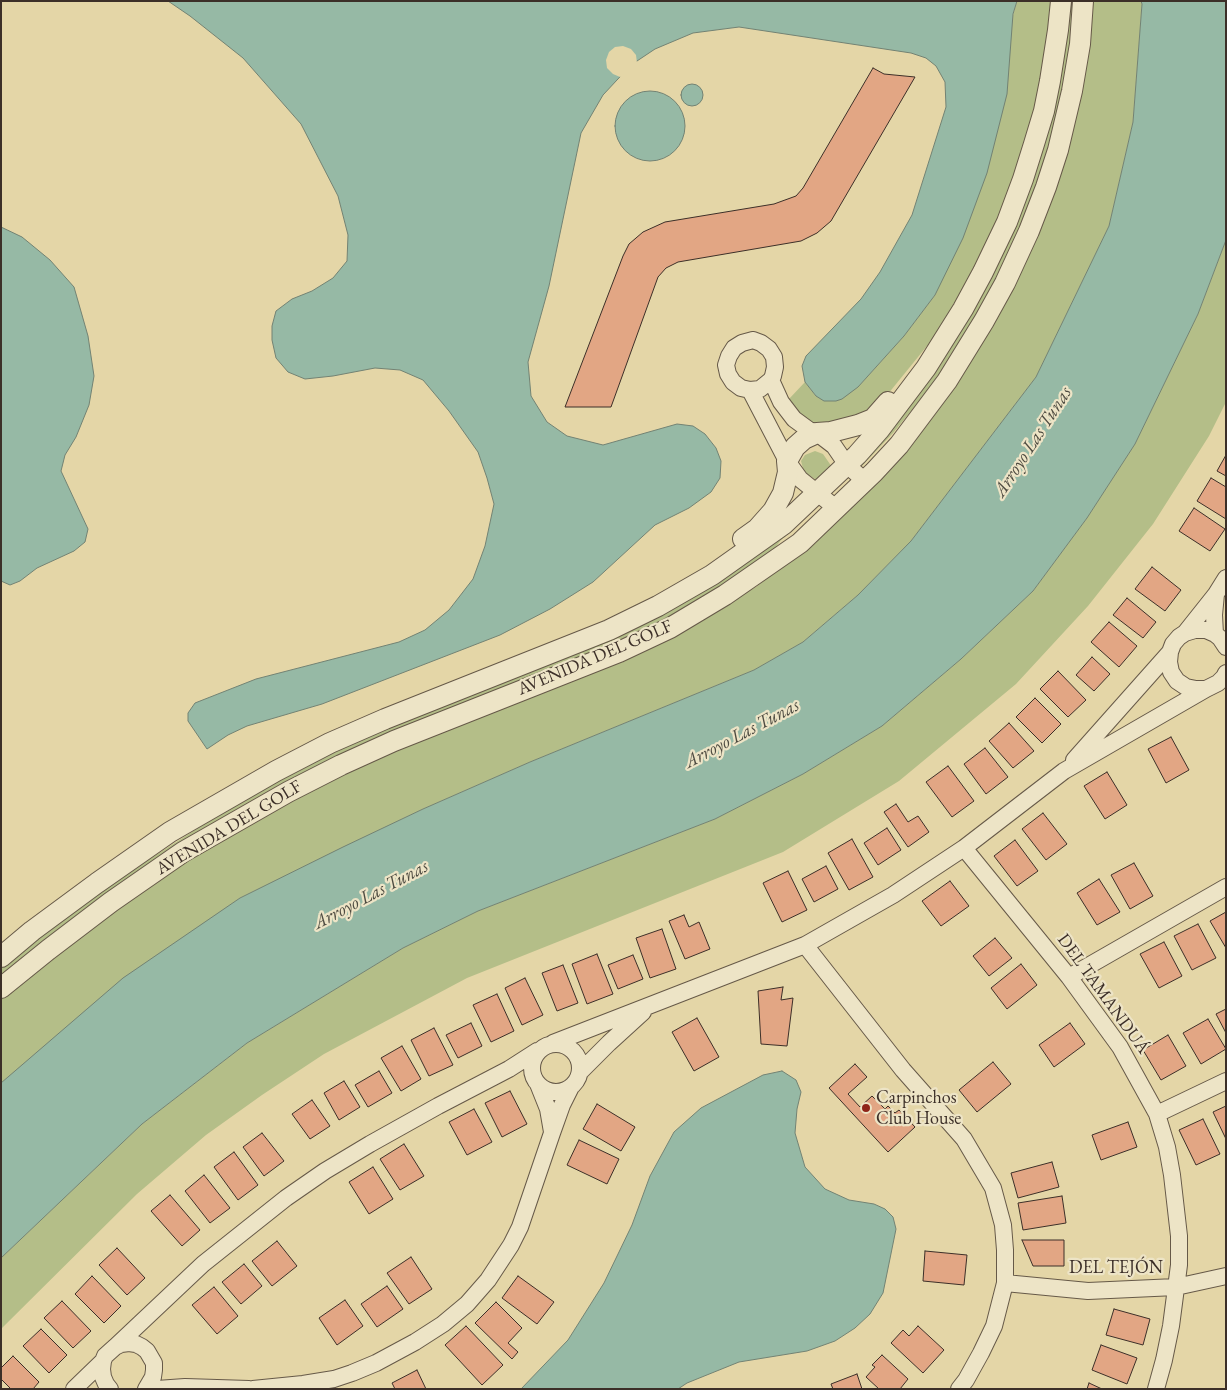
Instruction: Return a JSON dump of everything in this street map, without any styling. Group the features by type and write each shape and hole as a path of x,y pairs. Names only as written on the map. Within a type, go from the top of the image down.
{"street":[{"name":"AVENIDA DEL GOLF","path":"1,957 32,931 90,888 170,832 276,771 330,743 385,719 609,630 658,606 712,575 784,524 847,465 905,398 963,309 983,272 1007,222 1032,153 1050,82 1061,1"},
{"name":"AVENIDA DEL GOLF","path":"1,988 111,902 183,852 288,792 350,761 462,713 619,652 670,628 725,595 800,543 865,482 899,445 946,381 1005,283 1029,231 1058,150 1072,91 1080,44 1084,1"},
{"path":"609,630 756,529 773,511 783,493 788,472 787,461 795,447 804,438 817,433 830,432 858,425 873,418 883,410 963,309"},
{"path":"752,340 769,349 774,357 775,367 771,380 760,389 750,390 741,388 733,382 728,374 726,365 734,348 752,340"},
{"path":"771,380 781,402 794,418 834,446 847,465 865,482"},
{"path":"750,390 787,461 800,479 836,508"},
{"path":"1219,681 1196,690 1186,687 1177,681 1169,662 1173,644 1216,594 1226,578"},
{"path":"1216,594 1214,615 1223,642"},
{"path":"1185,632 1206,630 1223,642"},
{"path":"1064,771 1170,652"},
{"path":"74,1389 150,1312 211,1258 286,1198 325,1171 438,1106 508,1069 547,1044 805,945 894,895 964,848 1064,771 1219,681"},
{"name":"DEL TAMANDUÁ","path":"964,848 1069,976 1120,1047 1157,1114 1167,1147 1176,1206 1179,1264 1171,1326 1156,1389"},
{"path":"1069,976 1226,887"},
{"path":"805,945 903,1070 964,1139 993,1188 1003,1225 1005,1250 1004,1283 994,1326 978,1360 959,1389"},
{"path":"253,1389 334,1379 352,1373 376,1363 415,1342 443,1324 467,1304 488,1280 520,1228 562,1105 580,1072 650,1006"},
{"path":"553,1043 568,1046 574,1051 578,1057 580,1072"},
{"path":"537,1052 531,1070 548,1109 552,1133"},
{"path":"508,1069 523,1072 550,1092 571,1087"},
{"path":"1157,1114 1226,1081"},
{"name":"DEL TEJÓN","path":"1004,1283 1088,1291 1176,1288 1226,1276"},
{"path":"142,1347 150,1312"},
{"path":"115,1347 129,1343 142,1347 166,1376 185,1387"},
{"path":"103,1361 103,1377 110,1389"},
{"path":"146,1389 153,1377 154,1363"},
{"path":"157,1389 185,1387 249,1389"}],"green space":[{"path":"1017,1 1054,1 1054,6 1030,134 990,245 944,325 879,405 863,417 812,427 792,408 789,399 805,382 816,396 858,387 904,336 935,295"},
{"path":"1069,1 1076,1 1068,68 1055,127 1038,186 1016,243 955,354 893,433 862,466 860,464 920,391 949,351 976,304"},
{"path":"1093,1 1141,1 1142,4 1133,122 1109,226 1036,377 911,541 858,595 803,642 754,670 530,762 423,809 240,898 1,1083 1,998 160,877 230,834 349,768 705,616 756,587 809,544 1007,296 1089,45"},
{"path":"1226,240 1226,402 1209,436 1153,524 1088,606 1016,684 899,781 783,852 467,978 324,1054 206,1135 137,1194 1,1329 1,1258 142,1124 247,1043 403,948 478,911 715,819 803,774 882,726 961,659 1033,591 1087,518 1135,444 1198,314"},
{"path":"815,451 823,454 832,467 818,481 804,472 801,461 805,455"},
{"path":"784,535 786,536 768,557 750,570 647,631 360,748 1,979 1,969 28,946 128,873 220,814 282,778 357,741 642,624 696,596 745,564"}],"water":[{"path":"168,1 1017,1 1013,14 1007,94 987,173 963,238 935,295 904,336 858,387 842,399 836,401 824,401 816,396 805,382 802,366 806,356 861,299 880,272 912,215 946,107 945,82 936,66 926,58 911,53 739,27 693,33 655,49 631,65 603,95 581,133 549,286 528,362 531,396 547,422 567,436 603,445 677,424 693,426 705,434 716,448 721,461 720,478 711,492 689,508 655,525 593,582 550,609 500,635 322,704 247,726 228,735 207,749 188,721 188,713 195,703 256,679 399,642 425,630 449,610 473,579 485,546 494,504 478,452 449,411 423,380 400,370 375,368 305,379 288,372 276,358 272,340 272,326 276,311 292,299 312,291 333,278 347,261 348,235 338,196 301,124 243,58"},
{"name":"Arroyo Las Tunas","path":"1141,1 1226,1 1226,240 1198,314 1135,444 1087,518 1033,591 961,659 882,726 803,774 715,819 478,911 403,948 247,1043 142,1124 1,1258 1,1083 123,978 240,898 343,847 530,762 754,670 803,642 858,595 911,541 1036,377 1109,226 1133,122"},
{"path":"692,84 700,87 703,95 700,103 692,106 684,103 681,95 684,87"},
{"path":"650,91 669,97 679,107 685,126 679,145 669,155 650,161 631,155 621,145 615,126 621,107 631,97"},
{"path":"1,227 22,237 50,260 74,287 88,336 94,376 89,405 76,437 65,455 61,471 88,529 85,542 74,551 37,568 20,581 10,585 1,581"},
{"path":"782,1071 796,1080 801,1092 795,1133 805,1167 825,1189 849,1200 874,1204 885,1209 893,1217 896,1229 883,1293 870,1314 855,1328 835,1341 807,1351 739,1362 687,1383 678,1389 521,1389 568,1340 604,1283 632,1225 650,1176 674,1132 701,1108 763,1075"}],"pier":[{"path":"623,46 631,49 636,55 637,63 624,76 620,77 613,74 607,68 606,60 609,52 615,47"}],"building":[{"path":"873,68 884,74 915,77 831,221 817,233 801,241 678,262 666,268 658,277 611,407 565,407 629,244 643,232 665,222 774,204 796,196 803,188"},
{"path":"1226,455 1226,476 1217,471"},
{"path":"1211,478 1226,487 1226,519 1197,501"},
{"path":"1194,508 1225,529 1210,551 1179,531"},
{"path":"1152,567 1181,590 1165,611 1135,589"},
{"path":"1127,598 1156,622 1143,638 1113,615"},
{"path":"1109,622 1137,646 1119,667 1091,642"},
{"path":"1092,657 1110,674 1094,691 1076,675"},
{"path":"1058,671 1086,700 1068,717 1040,689"},
{"path":"1035,698 1061,724 1042,743 1016,717"},
{"path":"1009,723 1034,751 1013,768 989,741"},
{"path":"1171,737 1189,770 1166,783 1148,749"},
{"path":"985,748 1008,777 986,794 964,764"},
{"path":"948,766 974,801 952,817 926,782"},
{"path":"1107,772 1127,805 1105,819 1084,786"},
{"path":"896,804 908,822 918,816 929,832 908,847 884,812"},
{"path":"1043,813 1067,844 1046,860 1022,829"},
{"path":"887,828 901,850 878,865 864,843"},
{"path":"852,839 873,877 849,890 828,853"},
{"path":"1015,840 1038,871 1017,886 994,856"},
{"path":"1134,863 1153,896 1130,909 1111,875"},
{"path":"826,866 838,889 814,902 802,879"},
{"path":"788,871 807,910 782,922 763,883"},
{"path":"1099,879 1120,912 1097,925 1077,893"},
{"path":"950,881 969,906 941,926 922,901"},
{"path":"1226,912 1226,948 1210,921"},
{"path":"684,915 689,927 699,922 710,949 685,959 669,921"},
{"path":"1198,924 1216,958 1192,970 1174,936"},
{"path":"662,929 676,969 650,978 636,938"},
{"path":"995,938 1012,958 989,976 973,956"},
{"path":"1164,942 1182,976 1159,988 1140,954"},
{"path":"597,954 613,994 587,1004 572,964"},
{"path":"633,955 643,979 618,989 608,965"},
{"path":"1021,964 1037,985 1007,1009 991,988"},
{"path":"563,965 578,1003 557,1011 542,973"},
{"path":"525,978 543,1015 522,1025 505,988"},
{"path":"783,987 781,1000 793,998 787,1046 761,1044 758,991"},
{"path":"497,994 514,1031 491,1042 473,1005"},
{"path":"1226,1009 1226,1033 1216,1014"},
{"path":"697,1018 719,1057 694,1071 672,1032"},
{"path":"1208,1019 1226,1049 1201,1064 1183,1033"},
{"path":"471,1023 482,1046 458,1058 446,1035"},
{"path":"1070,1023 1085,1044 1054,1067 1039,1045"},
{"path":"434,1028 453,1065 429,1076 411,1040"},
{"path":"1168,1035 1186,1066 1161,1080 1143,1050"},
{"path":"402,1046 421,1079 401,1091 381,1058"},
{"path":"993,1062 1011,1084 977,1112 959,1090"},
{"name":"Carpinchos Club House","path":"855,1064 867,1077 848,1094 860,1107 872,1096 885,1109 888,1106 895,1113 899,1110 915,1127 888,1152 829,1088"},
{"path":"379,1071 392,1093 368,1107 355,1085"},
{"path":"344,1081 360,1107 339,1120 324,1093"},
{"path":"510,1091 527,1124 502,1137 485,1103"},
{"path":"312,1100 330,1126 310,1139 292,1114"},
{"path":"597,1104 635,1127 621,1151 583,1129"},
{"path":"1226,1106 1226,1139 1213,1112"},
{"path":"474,1109 492,1142 467,1155 449,1122"},
{"path":"1203,1119 1220,1154 1196,1165 1179,1130"},
{"path":"1128,1122 1137,1147 1101,1160 1092,1135"},
{"path":"262,1133 284,1161 264,1176 243,1147"},
{"path":"579,1140 619,1159 607,1184 567,1165"},
{"path":"404,1144 424,1176 400,1190 380,1159"},
{"path":"234,1152 258,1185 238,1200 214,1167"},
{"path":"1052,1162 1059,1187 1018,1198 1011,1173"},
{"path":"373,1167 393,1199 369,1214 349,1182"},
{"path":"204,1175 230,1208 210,1223 185,1191"},
{"path":"170,1195 200,1230 182,1246 151,1211"},
{"path":"1062,1196 1066,1223 1023,1230 1018,1203"},
{"path":"1022,1240 1064,1240 1064,1266 1033,1266"},
{"path":"277,1241 297,1266 272,1286 252,1261"},
{"path":"117,1248 145,1278 127,1295 99,1265"},
{"path":"925,1251 967,1255 964,1285 923,1281"},
{"path":"411,1257 432,1289 409,1304 387,1273"},
{"path":"244,1264 262,1286 241,1304 222,1282"},
{"path":"92,1276 121,1306 104,1323 75,1294"},
{"path":"518,1276 554,1302 537,1324 502,1298"},
{"path":"387,1286 403,1309 377,1327 361,1304"},
{"path":"214,1287 238,1316 217,1334 192,1305"},
{"path":"345,1300 363,1326 337,1345 319,1318"},
{"path":"62,1301 91,1331 73,1348 44,1318"},
{"path":"496,1302 522,1328 508,1343 518,1352 512,1359 475,1323"},
{"path":"1114,1309 1150,1319 1143,1345 1106,1335"},
{"path":"466,1326 503,1365 482,1385 445,1345"},
{"path":"918,1326 944,1350 923,1373 891,1343 903,1330 909,1336"},
{"path":"41,1329 67,1355 49,1373 23,1346"},
{"path":"1101,1345 1137,1358 1127,1384 1092,1370"},
{"path":"882,1355 908,1379 900,1389 879,1389 866,1377 875,1367 872,1365"},
{"path":"13,1356 39,1382 33,1389 11,1389 1,1379 1,1368"},
{"path":"417,1370 426,1389 395,1389 392,1383"},
{"path":"857,1374 862,1389 833,1389 831,1384"},
{"path":"1089,1383 1102,1389 1087,1389"}],"place":[{"name":"Carpinchos Club House","path":"866,1108"}]}
